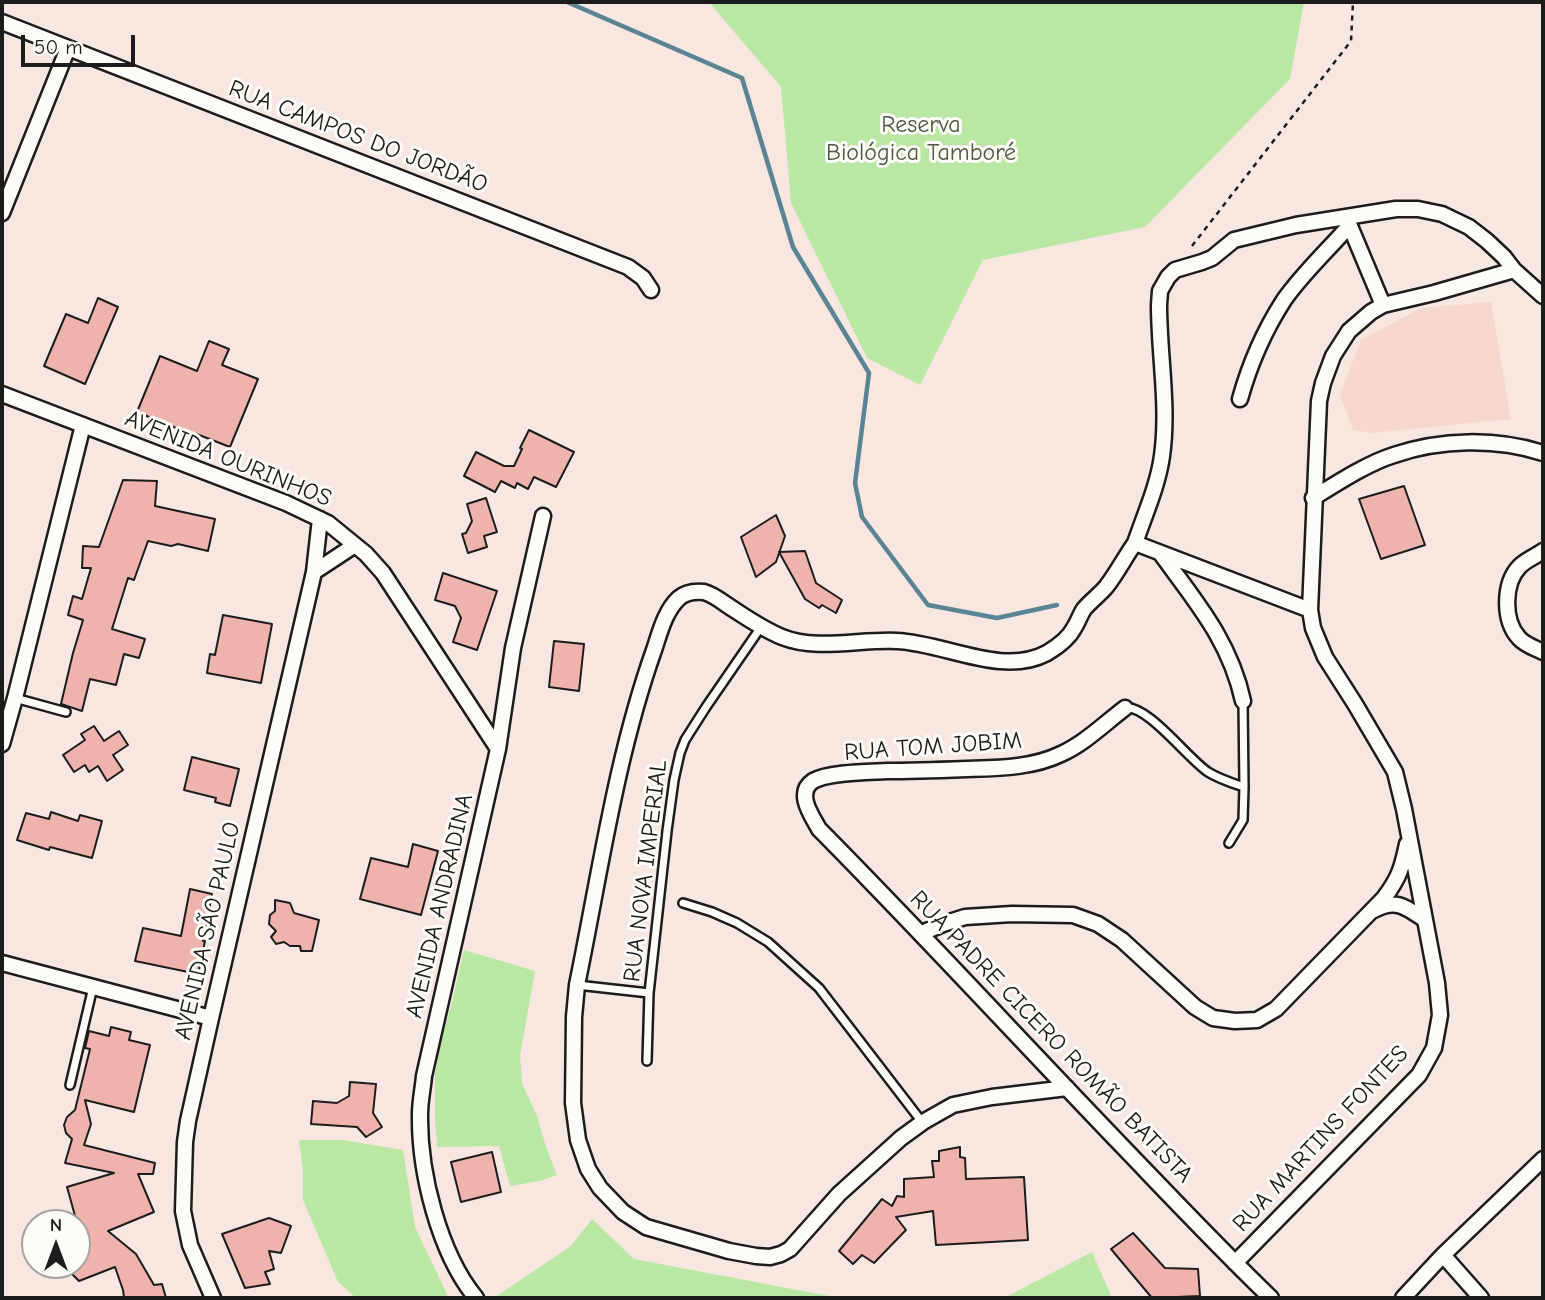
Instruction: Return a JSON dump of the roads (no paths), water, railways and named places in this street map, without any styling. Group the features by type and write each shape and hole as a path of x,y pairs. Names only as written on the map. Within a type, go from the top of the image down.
{"street":[{"name":"RUA CAMPOS DO JORDÃO","path":"2,22 628,267 643,278 651,290"},
{"path":"2,213 68,48"},
{"path":"1067,1088 992,1097 953,1105 923,1122 901,1138 839,1194 790,1249 770,1257 729,1251 646,1227 623,1212 600,1188 588,1169 578,1140 573,1103 577,985 617,786 645,675 666,616 682,595 693,591 707,592 783,638 831,644 896,641 981,659 1009,662 1028,660 1045,654 1073,631 1083,611 1108,585 1135,543 1158,477 1164,413 1158,305 1160,291 1175,270 1212,258 1234,240 1281,228 1347,222 1396,209 1418,209 1442,214 1469,227 1543,296"},
{"path":"1347,222 1383,305"},
{"path":"1240,399 1265,331 1286,298 1347,222"},
{"name":"RUA MARTINS FONTES","path":"1235,1264 1419,1075 1434,1048 1440,1015 1437,983 1395,772 1325,657 1313,628 1310,610 1313,498 1322,383 1333,356 1349,331 1371,312 1383,305 1514,270"},
{"name":"AVENIDA OURINHOS","path":"2,394 286,503 328,523 366,554 383,573 498,749"},
{"path":"2,744 8,696 83,425"},
{"path":"1313,498 1333,485 1394,455 1429,447 1466,442 1500,443 1543,453"},
{"name":"AVENIDA ANDRADINA","path":"476,1298 465,1284 443,1240 431,1200 423,1156 420,1113 424,1076 498,749 513,648 543,516"},
{"name":"AVENIDA SÃO PAULO","path":"213,1298 190,1245 183,1211 185,1142 314,572 320,519"},
{"path":"1135,543 1310,610"},
{"path":"314,572 355,545"},
{"path":"1543,551 1519,566 1509,587 1506,604 1511,624 1519,639 1543,652"},
{"path":"1161,552 1211,622 1238,678 1243,701"},
{"name":"RUA TOM JOBIM","path":"806,802 807,787 813,781 830,776 1029,765 1060,755 1093,735 1125,708"},
{"name":"RUA PADRE CICERO ROMÃO BATISTA","path":"806,802 808,811 819,828 1235,1264 1271,1298"},
{"path":"922,933 965,917 1012,914 1073,915 1098,924 1122,940 1195,1007 1213,1018 1258,1020 1276,1009 1384,898 1397,880 1403,865 1409,835"},
{"path":"1364,917 1391,903 1409,908 1425,920"},
{"path":"2,963 211,1018"},
{"path":"1403,1298 1443,1255 1543,1159"},
{"path":"1443,1255 1481,1298"}],"lane":[{"name":"RUA NOVA IMPERIAL","path":"647,1061 649,993 667,831 680,753 706,707 762,626"},
{"path":"8,696 66,712"},
{"path":"1230,843 1242,820 1243,701"},
{"name":"RUA TOM JOBIM","path":"1125,708 1131,707 1145,713 1208,772 1244,787"},
{"path":"683,903 737,923 768,942 819,988 923,1122"},
{"path":"577,985 649,993"},
{"path":"70,1085 93,987"}],"waterway":[{"path":"567,2 742,78 793,247 869,373 855,483 862,517 928,605 997,618 1057,605"}],"park label":[{"name":"Reserva Biológica Tamboré","path":"921,139"}]}
